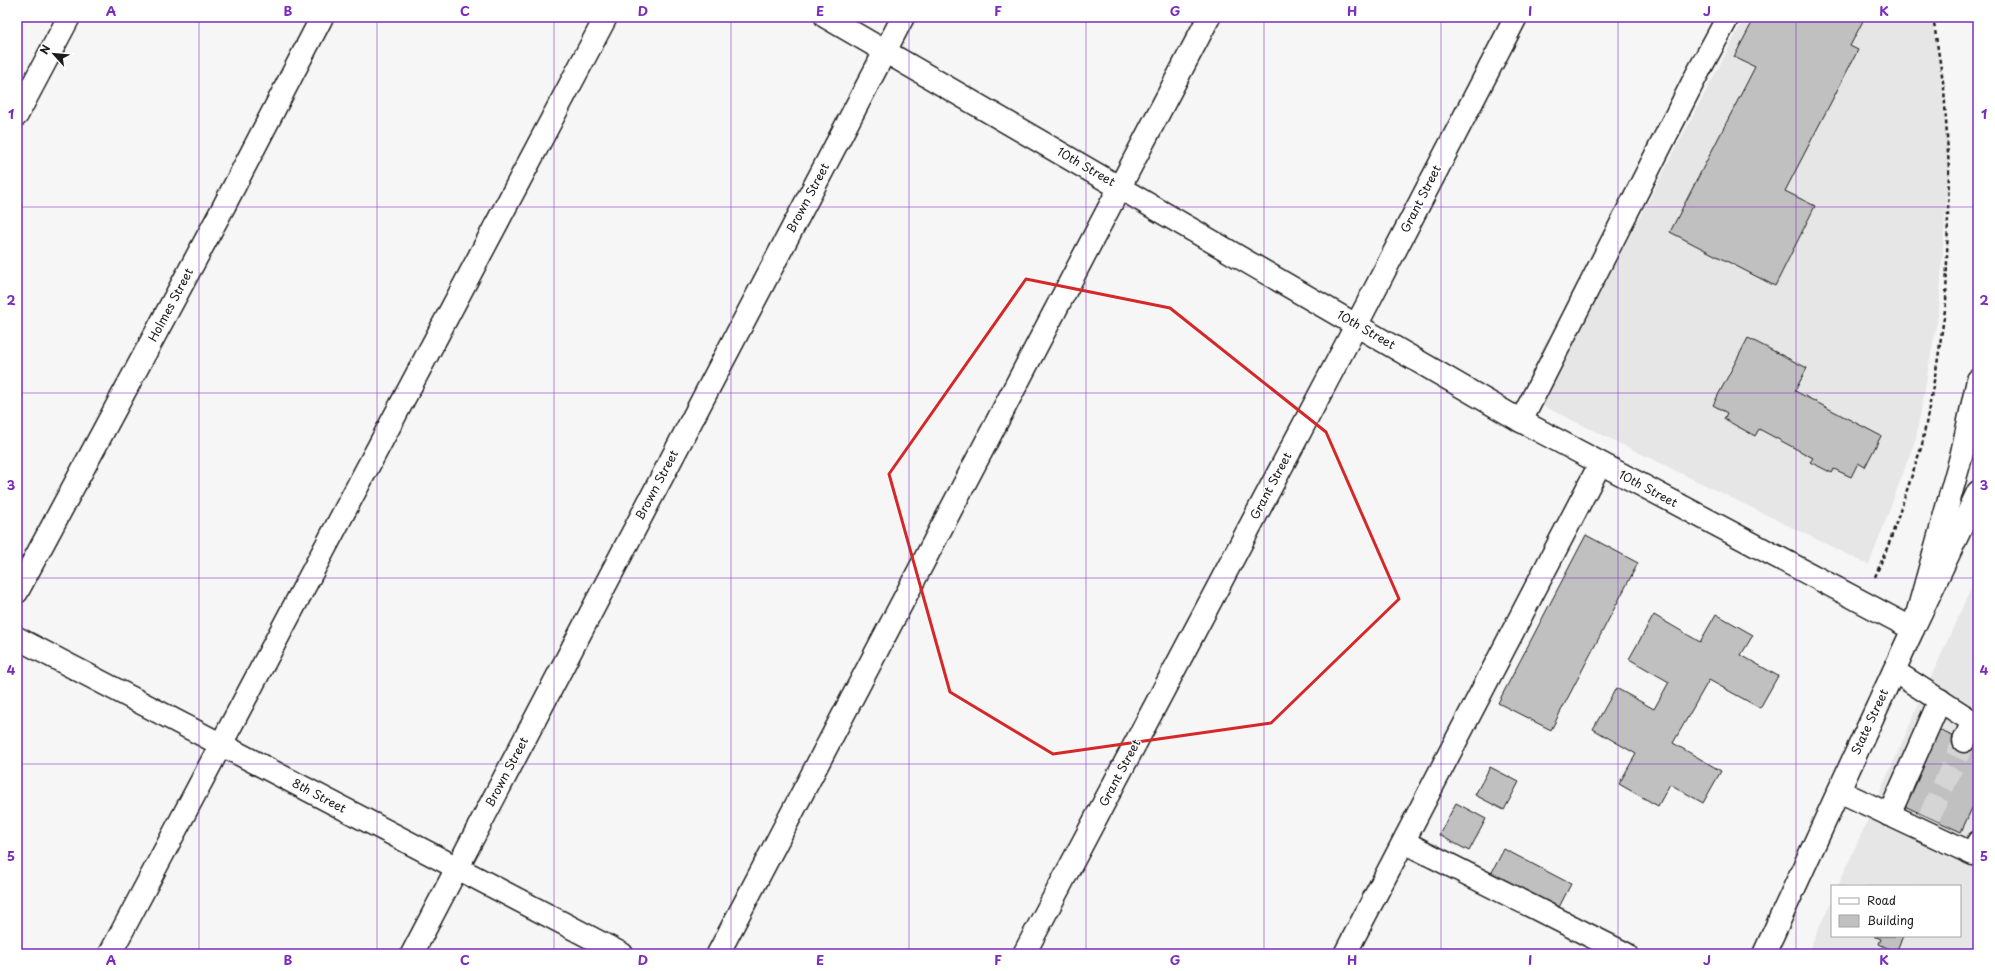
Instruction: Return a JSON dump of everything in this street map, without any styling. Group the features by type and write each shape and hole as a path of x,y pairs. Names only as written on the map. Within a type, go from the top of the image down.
{"street":[{"path":"17,115 69,17"},
{"name":"Holmes Street","path":"17,592 224,206 322,17"},
{"path":"110,954 606,17"},
{"name":"10th Street","path":"826,17 1357,324 1521,421 1913,629"},
{"name":"Brown Street","path":"412,954 903,17"},
{"path":"718,954 1119,186 1209,17"},
{"name":"Grant Street","path":"1024,954 1357,324 1516,17"},
{"path":"1521,421 1695,78 1728,17"},
{"path":"1913,629 1961,457 1978,380"},
{"path":"1345,954 1600,464"},
{"name":"State Street","path":"1764,954 1913,629 1978,492"},
{"name":"8th Street","path":"17,638 622,954"},
{"path":"1894,671 1976,723 1964,741"},
{"path":"1889,815 1940,700"},
{"path":"1838,791 1889,815 1926,824 1973,854 1978,842"},
{"path":"1404,842 1626,954"}],"path":[{"path":"1865,603 1890,541 1922,445 1937,364 1946,303 1949,169 1944,88 1934,17"}],"highlighted area":[{"path":"1026,279 1170,308 1326,432 1399,599 1271,723 1053,754 950,692 889,474"}],"shaded area":[{"path":"1745,17 1931,17 1939,54 1949,162 1939,310 1916,438 1869,565 1541,405"},
{"path":"1978,572 1978,954 1807,954 1831,902 1831,937 1961,937 1961,885 1838,885"}],"building":[{"path":"1755,17 1865,17 1850,46 1858,50 1785,191 1815,206 1775,286 1670,232 1755,67 1734,57"},
{"path":"1748,338 1807,368 1795,391 1881,436 1865,467 1858,463 1851,477 1834,469 1832,473 1810,462 1813,458 1759,429 1755,436 1724,419 1727,413 1713,405"},
{"path":"1586,535 1638,563 1551,730 1498,703"},
{"path":"1716,614 1753,635 1741,655 1778,676 1760,708 1709,680 1673,743 1721,771 1703,803 1670,784 1658,806 1619,784 1636,754 1593,729 1616,688 1654,709 1669,682 1629,659 1654,615 1700,642"},
{"path":"1935,728 1978,748 1978,795 1961,832 1900,804"},
{"path":"1490,767 1519,782 1504,810 1475,795"},
{"path":"1456,803 1486,819 1469,851 1439,835"},
{"path":"1504,849 1571,884 1556,913 1489,878"},
{"path":"1876,937 1903,937 1896,952 1879,944 1881,939"}],"tunnel":[{"path":"1929,817 1964,741"}]}
